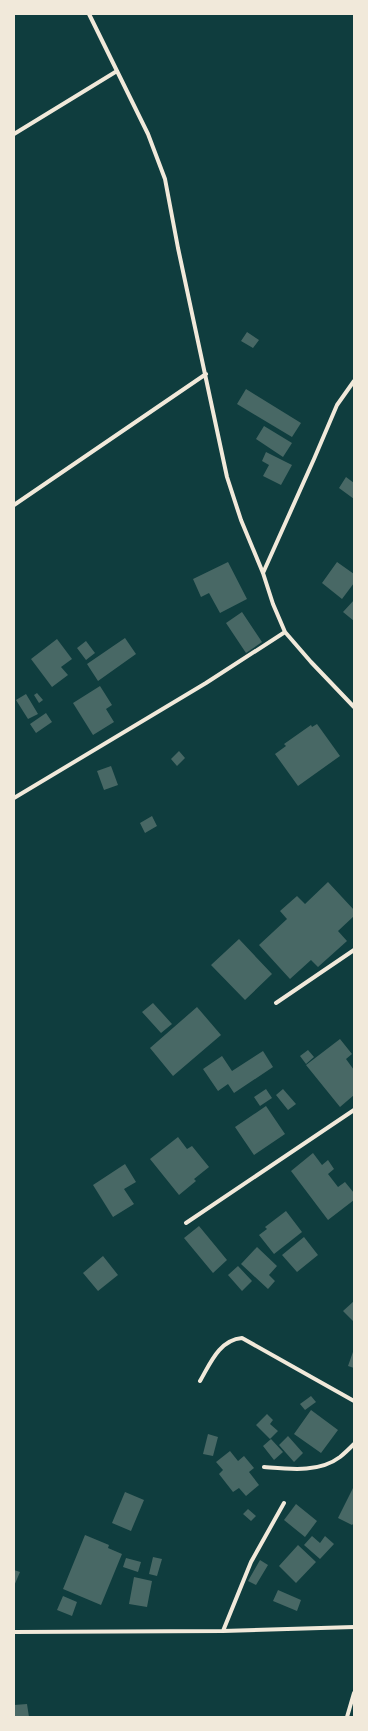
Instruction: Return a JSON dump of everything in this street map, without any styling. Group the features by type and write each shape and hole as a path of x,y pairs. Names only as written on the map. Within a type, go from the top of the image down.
{"street":[{"path":"89,14 148,134 165,179 178,248 227,477 241,520 273,604 285,632 354,707"},
{"path":"14,134 117,71"},
{"path":"14,505 206,374"},
{"path":"262,573 337,405 354,381"},
{"path":"14,798 206,683 285,632"},
{"path":"276,1003 354,950"},
{"path":"186,1222 354,1110"},
{"path":"200,1381 218,1351 226,1343 242,1338 354,1401"},
{"path":"264,1467 297,1469 322,1466 340,1458 354,1444"},
{"path":"223,1631 251,1562 284,1503"},
{"path":"14,1632 223,1631 354,1627"},
{"path":"347,1717 354,1693"}],"building":[{"path":"247,332 259,340 253,348 241,341"},
{"path":"246,389 301,423 292,437 237,404"},
{"path":"264,426 292,443 283,457 256,439"},
{"path":"266,452 292,465 281,485 263,476 269,465 262,461"},
{"path":"346,477 354,483 354,499 339,488"},
{"path":"228,562 247,599 220,613 209,593 201,597 193,579"},
{"path":"337,562 354,574 354,583 342,599 322,583"},
{"path":"354,600 354,621 343,612"},
{"path":"242,612 262,642 246,653 226,623"},
{"path":"125,638 136,654 98,681 87,664"},
{"path":"57,639 72,659 61,667 68,675 52,687 31,659"},
{"path":"86,641 95,653 86,660 77,648"},
{"path":"100,686 112,705 106,709 114,722 93,735 73,703"},
{"path":"37,693 43,700 39,703 34,695"},
{"path":"26,694 38,714 28,719 16,700"},
{"path":"46,713 52,722 36,733 30,724"},
{"path":"317,724 340,756 298,786 275,754 286,746 284,744 311,725 312,727"},
{"path":"179,751 185,758 177,766 171,759"},
{"path":"111,766 118,785 104,790 97,771"},
{"path":"152,816 157,826 145,833 140,823"},
{"path":"328,882 354,910 354,916 338,931 347,941 318,967 311,960 290,979 259,945 287,919 280,911 297,896 305,904"},
{"path":"239,939 272,974 245,1000 211,965"},
{"path":"153,1003 172,1024 161,1033 142,1012"},
{"path":"197,1007 221,1035 173,1076 150,1048"},
{"path":"340,1039 352,1054 346,1059 354,1070 354,1095 340,1107 306,1065"},
{"path":"308,1050 314,1057 306,1064 300,1056"},
{"path":"263,1051 273,1067 234,1093 228,1084 218,1091 203,1069 222,1056 232,1071"},
{"path":"266,1089 272,1098 260,1106 254,1097"},
{"path":"283,1089 296,1104 288,1110 276,1095"},
{"path":"266,1106 285,1134 254,1155 235,1127"},
{"path":"178,1137 187,1149 192,1146 209,1167 194,1179 196,1181 179,1195 150,1159"},
{"path":"313,1153 322,1165 328,1160 334,1169 328,1174 338,1187 345,1182 354,1193 354,1200 328,1220 291,1171"},
{"path":"125,1164 136,1182 124,1189 134,1204 113,1217 93,1185"},
{"path":"286,1211 302,1232 274,1254 259,1235 267,1229 265,1227"},
{"path":"199,1226 227,1260 213,1273 184,1238"},
{"path":"304,1237 318,1255 297,1272 282,1255"},
{"path":"257,1247 277,1266 269,1275 275,1281 268,1289 241,1264"},
{"path":"103,1256 118,1275 98,1291 83,1273"},
{"path":"238,1266 252,1281 242,1291 228,1275"},
{"path":"354,1301 354,1322 343,1311"},
{"path":"354,1349 354,1368 348,1366"},
{"path":"311,1396 316,1402 305,1410 300,1404"},
{"path":"311,1410 338,1430 321,1453 294,1434"},
{"path":"267,1414 273,1420 270,1424 278,1431 270,1439 256,1425"},
{"path":"208,1434 218,1437 213,1456 203,1454"},
{"path":"288,1436 303,1453 294,1462 279,1445"},
{"path":"271,1439 283,1452 274,1460 263,1446"},
{"path":"230,1451 238,1461 244,1456 254,1468 249,1472 259,1485 246,1496 239,1488 233,1492 219,1474 223,1470 216,1462"},
{"path":"354,1486 354,1523 352,1525 338,1518"},
{"path":"125,1492 144,1500 131,1531 112,1523"},
{"path":"296,1504 317,1521 305,1537 284,1520"},
{"path":"248,1509 256,1516 251,1521 243,1514"},
{"path":"85,1535 109,1545 108,1548 122,1554 101,1605 63,1589"},
{"path":"312,1536 320,1543 325,1536 334,1544 320,1559 304,1545"},
{"path":"298,1545 316,1562 296,1583 279,1566"},
{"path":"153,1557 162,1559 157,1576 149,1574"},
{"path":"126,1558 141,1562 138,1572 123,1567"},
{"path":"260,1560 268,1565 256,1585 248,1581"},
{"path":"14,1570 20,1572 14,1586"},
{"path":"134,1577 152,1581 147,1607 129,1604"},
{"path":"278,1590 301,1600 297,1611 273,1601"},
{"path":"63,1596 77,1602 72,1616 57,1610"},
{"path":"27,1704 29,1717 14,1717 14,1705"}]}
